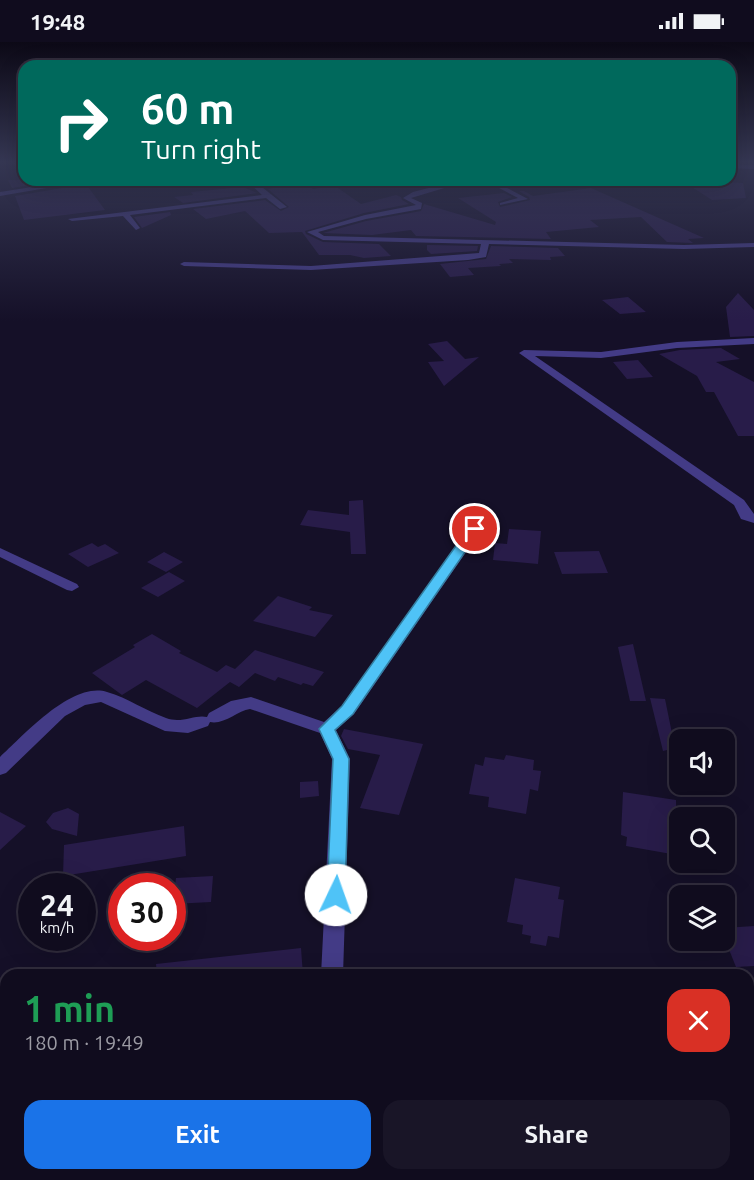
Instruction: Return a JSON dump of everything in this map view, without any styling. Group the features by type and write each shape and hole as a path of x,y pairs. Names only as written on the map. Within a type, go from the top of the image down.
{"street":[{"path":"72,219 115,214"},
{"path":"126,214 136,228"},
{"path":"380,214 310,232 323,238 400,238 485,243 693,247 754,245"},
{"path":"184,264 311,268 468,258 483,255 485,243"},
{"path":"754,341 677,345 601,355 524,353 740,503 746,516 754,519"},
{"path":"327,729 348,710 475,529"},
{"path":"0,552 72,587"},
{"path":"0,768 59,712 81,700 103,696 165,725 188,727 209,720 237,705 251,703 327,729 341,759 332,969"}],"building":[{"path":"22,214 72,214 24,220"},
{"path":"155,214 171,215 142,228 134,217"},
{"path":"200,214 230,214 206,219"},
{"path":"248,214 360,214 305,231 306,234 323,242 379,244 391,256 364,258 350,255 319,255 302,232 269,233"},
{"path":"404,214 458,214 495,225 496,222 484,214 650,214 704,238 688,239 693,243 667,242 641,217 590,220 599,227 546,232 551,239 416,236 411,230 372,235 323,233 366,221"},
{"path":"427,245 478,246 477,251 431,254 427,250"},
{"path":"491,246 558,248 565,256 550,257 551,260 509,259 513,263 468,268 474,275 450,277 440,264 486,259"},
{"path":"738,293 754,310 754,336 730,337 726,307"},
{"path":"628,297 646,312 620,314 602,300"},
{"path":"447,341 465,359 479,357 444,386 428,362 444,361 428,344"},
{"path":"721,348 740,359 716,362 754,382 754,436 738,436 714,392 706,392 697,376 659,354 680,350"},
{"path":"638,360 653,377 627,379 613,362"},
{"path":"363,500 366,554 351,554 350,532 300,525 308,510 349,515 349,501"},
{"path":"509,529 541,531 538,564 493,560 495,543 507,544"},
{"path":"92,543 98,547 105,544 119,553 88,567 68,554"},
{"path":"599,551 608,573 562,574 554,552"},
{"path":"164,552 183,562 166,572 147,562"},
{"path":"169,572 185,581 158,597 141,588"},
{"path":"278,596 312,607 309,610 333,615 315,637 253,621"},
{"path":"152,634 181,651 179,653 217,672 226,665 235,669 255,650 324,672 313,686 303,683 301,685 278,677 275,681 255,673 239,687 230,682 197,708 146,680 122,695 92,673"},
{"path":"633,644 646,701 630,701 618,647"},
{"path":"650,698 665,699 671,729 669,729 669,750 663,751"},
{"path":"344,729 423,744 399,815 360,808 380,755 348,749 341,736"},
{"path":"506,755 534,760 533,770 541,771 538,791 530,789 526,814 488,807 489,797 469,794 475,764 483,766 485,757 504,760"},
{"path":"318,781 319,796 300,798 300,782"},
{"path":"623,792 676,800 676,807 669,807 669,854 626,846 627,837 621,835"},
{"path":"68,808 79,814 77,836 52,829 46,822 53,813"},
{"path":"0,812 26,826 0,850"},
{"path":"184,826 186,856 81,873 63,873 64,845"},
{"path":"213,876 211,902 186,903 186,877"},
{"path":"515,878 560,887 558,899 564,900 559,938 548,936 546,946 530,943 531,936 522,934 523,925 507,922"},
{"path":"754,926 754,966 736,967 730,951 735,951 735,927"},
{"path":"301,948 303,969 156,969 156,964"}],"route":[{"path":"336,895 341,759 327,729 348,710 475,529"}]}
